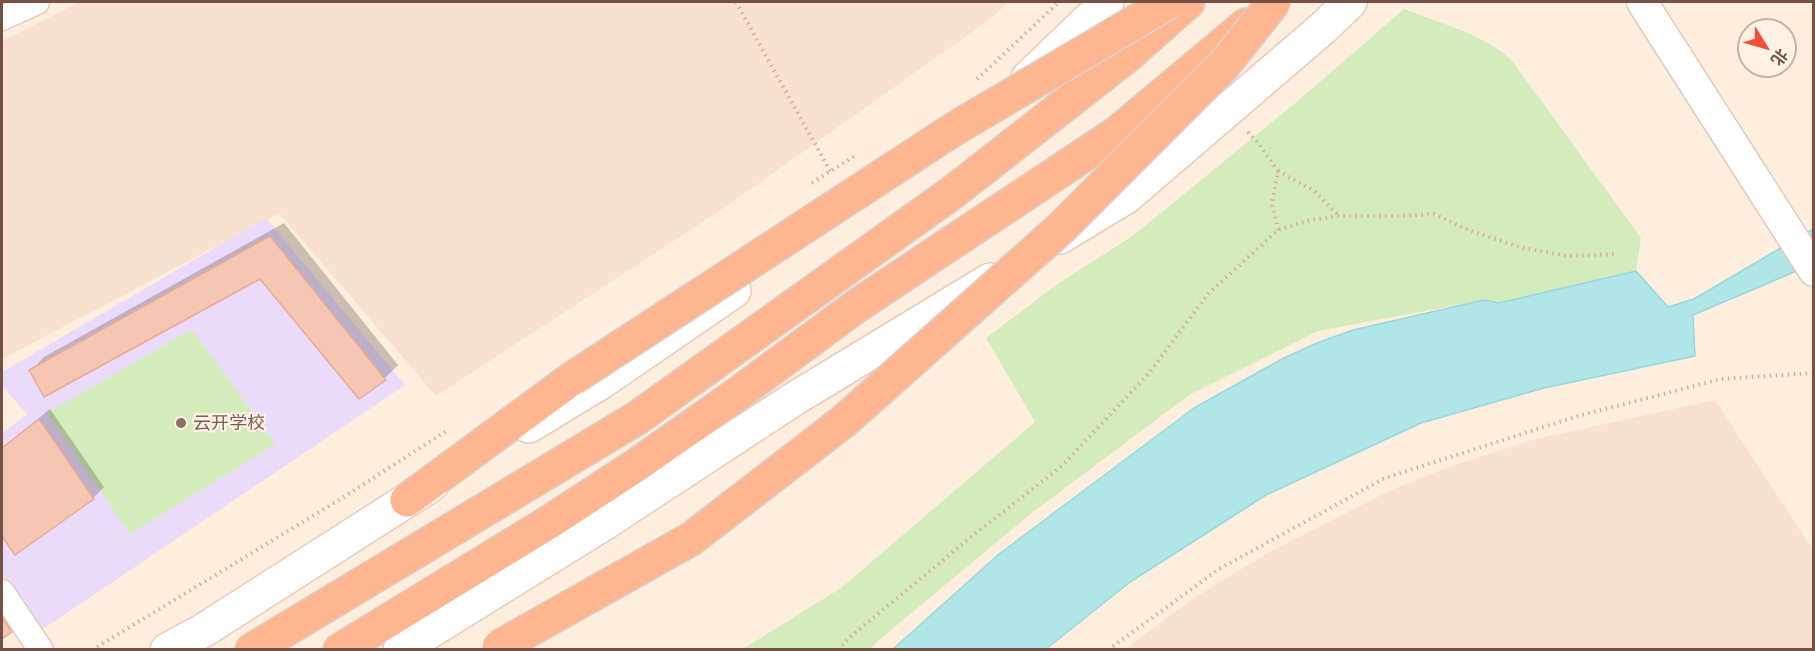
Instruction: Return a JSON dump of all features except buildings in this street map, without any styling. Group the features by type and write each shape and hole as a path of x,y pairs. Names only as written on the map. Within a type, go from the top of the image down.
{"highway":[{"path":"407,500 573,378 954,129 1169,2"},
{"path":"252,650 637,418 953,192 1127,56 1188,2"},
{"path":"497,648 691,539 844,421 1061,228 1222,66 1274,2"},
{"path":"340,650 638,464 858,305 1117,133 1274,2"}],"main road":[{"path":"167,650 204,630 407,500 603,381 852,211 978,120 1041,67 1107,2"},
{"path":"400,650 608,521 794,399 1126,197 1350,2"}],"street":[{"path":"2,18 37,2"},
{"path":"1642,2 1814,271"},
{"path":"2,592 41,650"}],"path":[{"path":"736,2 852,211"},
{"path":"1227,110 1258,143 1278,171 1313,190 1339,216"},
{"path":"1278,171 1272,204 1278,230"},
{"path":"838,650 850,637 971,537 1062,466 1149,373 1208,294 1278,230 1310,220 1339,216 1434,214 1471,231 1519,247 1567,256 1616,254"},
{"path":"1108,650 1219,569 1384,478 1578,416 1721,379 1814,373"}],"shaded area":[{"path":"80,2 1009,2 989,20 721,210 436,396 279,213 2,359 2,41"},
{"name":"云开学校","path":"266,218 405,385 37,633 2,577 2,433 27,414 2,386 2,372"},
{"path":"1715,400 1813,550 1813,649 1125,649 1197,596 1268,553 1389,491 1446,468 1532,440"}],"green space":[{"path":"1404,9 1476,37 1490,44 1513,62 1641,238 1636,271 1499,303 1484,300 1318,331 1189,395 1033,512 880,639 871,649 741,650 841,588 1035,422 986,338 1059,283 1134,235 1299,100"},
{"path":"192,329 276,444 130,534 47,413"}],"water":[{"path":"1813,229 1813,264 1693,315 1695,356 1544,388 1421,423 1266,495 1130,582 1046,649 892,650 999,554 1194,408 1282,359 1317,343 1353,330 1484,300 1499,303 1636,271 1668,307 1694,299"}],"place":[{"name":"云开学校","path":"181,423"}]}
